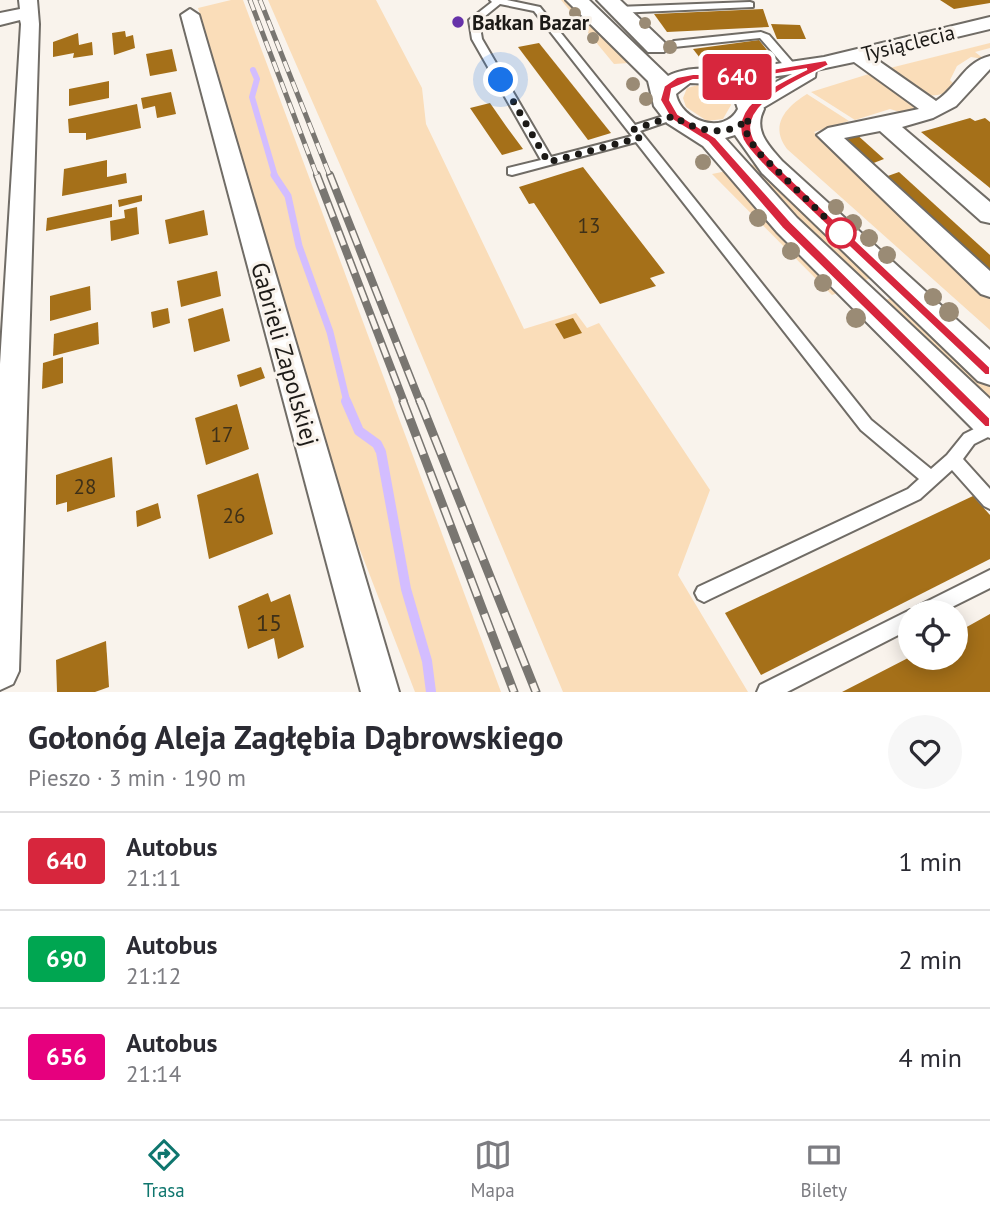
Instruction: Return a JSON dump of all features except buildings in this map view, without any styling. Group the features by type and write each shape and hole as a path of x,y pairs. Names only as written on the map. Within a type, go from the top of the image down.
{"street":[{"path":"577,0 605,31 654,74 666,92 667,106 683,122 712,140 787,225 990,422"},
{"path":"613,5 667,56 689,70 716,77 744,90 750,113 748,138 772,167 990,371"},
{"path":"0,19 29,6 5,466 0,671"},
{"name":"Gabrieli Zapolskiej","path":"190,15 380,692"},
{"name":"Tysiąclecia","path":"716,77 755,75 826,63 990,23"},
{"path":"857,55 936,110"},
{"path":"990,62 976,68 960,95 936,110 887,126 860,125 828,135 990,287"},
{"name":"Tysiąclecia","path":"750,113 774,91 826,63"},
{"path":"666,92 681,79 716,77"},
{"path":"683,122 724,130 738,126 750,113"},
{"path":"887,126 990,215"}],"lane":[{"path":"548,162 477,39 474,20 495,1 537,9 866,425 931,479"},
{"path":"613,5 750,5"},
{"path":"674,44 761,35 766,37 791,67"},
{"path":"512,171 683,122"},
{"path":"704,593 914,494 953,460 969,439 990,428"},
{"path":"953,460 990,501"},
{"path":"948,600 990,579"},
{"path":"767,692 898,626"}],"shaded area":[{"path":"231,0 243,0 501,692 415,692 340,498 198,8"},
{"path":"268,0 376,0 422,88 426,124 524,329 576,313 587,328 599,323 710,490 678,575 748,692 563,692 389,277"},
{"path":"561,0 568,0 629,63 614,64"},
{"path":"990,43 990,48 975,52 984,59 971,57 957,66 950,80 956,86 936,95 920,92 886,69"},
{"path":"872,73 915,104 915,110 903,113 890,109 855,120 811,92"},
{"path":"698,85 727,95 731,105 723,119 707,121 686,107 683,98 687,88"},
{"path":"807,94 849,121 814,132 990,299 990,330 787,149 780,132 782,117"},
{"path":"757,164 875,276 859,283 745,166"},
{"path":"727,171 841,292 832,295 712,174"},
{"path":"895,296 990,384 990,409 879,303"}],"waterway":[{"path":"253,70 257,79 252,97 275,176"},
{"path":"274,175 288,196 299,246 330,332 347,402"},
{"path":"346,401 359,431 377,444 381,452 406,589 427,661 431,692"}],"railway":[{"path":"250,0 317,176"},
{"path":"260,0 330,176"},
{"path":"317,175 404,402"},
{"path":"330,175 420,402"},
{"path":"403,401 514,692"},
{"path":"420,401 536,692"}],"bus line":[{"name":"640","path":"990,371 772,167 748,138 747,123 751,108 774,91 826,63 742,77 693,77 671,84 665,100 674,116 705,134 720,147 787,225 990,422"}],"place":[{"name":"Bałkan Bazar","path":"458,22"}],"route":[{"path":"501,80 548,162 639,138 632,130 674,116 691,127 709,130 732,128 744,123 748,118 747,134 751,144 841,233"}]}
